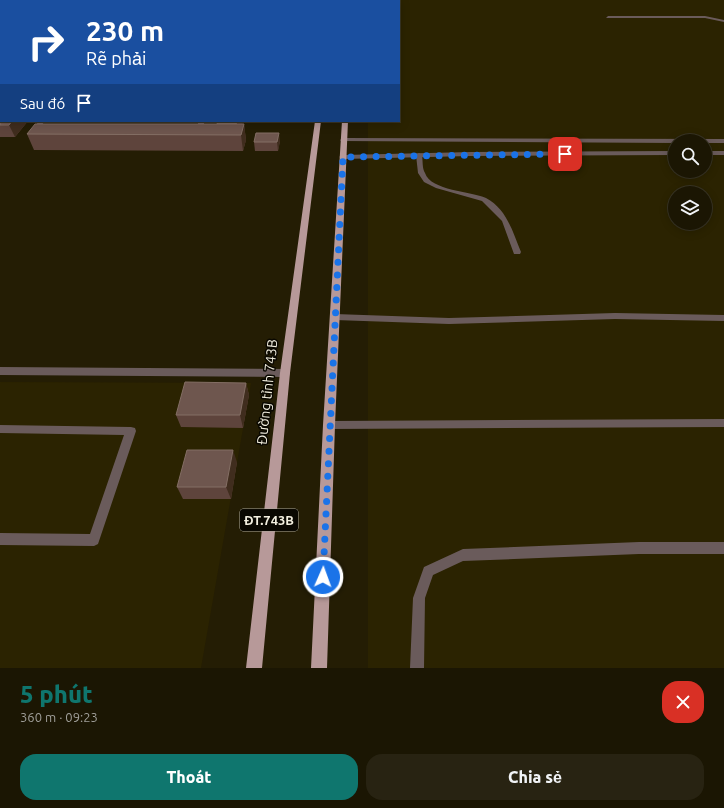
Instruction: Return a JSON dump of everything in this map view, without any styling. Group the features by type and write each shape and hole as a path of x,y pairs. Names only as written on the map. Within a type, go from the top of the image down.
{"main road":[{"name":"Đường tỉnh 743B","path":"254,668 285,373 318,122"},
{"path":"319,668 329,425 345,122"}],"street":[{"path":"343,140 668,141"},
{"path":"712,141 724,141"},
{"path":"712,152 724,153"},
{"path":"343,157 668,153"},
{"path":"0,371 285,373"}],"lane":[{"path":"608,17 705,17 724,21"},
{"path":"37,137 30,137 41,122"},
{"path":"188,136 196,136 202,122"},
{"path":"419,155 421,173 426,181 438,187 484,200 496,210 505,222 517,252"},
{"path":"335,317 449,321 615,316 724,318"},
{"path":"329,425 724,423"},
{"path":"0,430 131,431 94,540 0,539"},
{"path":"416,668 419,598 428,571 463,555 639,548 724,548"}],"shaded area":[{"path":"400,0 724,0 724,668 368,668 368,122 400,122"},
{"path":"0,382 251,383 201,668 0,668"}],"building":[{"path":"0,122 11,122 9,125 0,125"},
{"path":"218,122 237,122 236,124 217,124"},
{"path":"35,124 244,124 241,135 27,134"},
{"path":"256,133 279,133 277,142 254,142"},
{"path":"185,382 246,383 240,415 176,415"},
{"path":"187,450 233,450 226,487 177,487"}],"route":[{"path":"323,577 329,425 343,157 471,154 565,154"}]}
